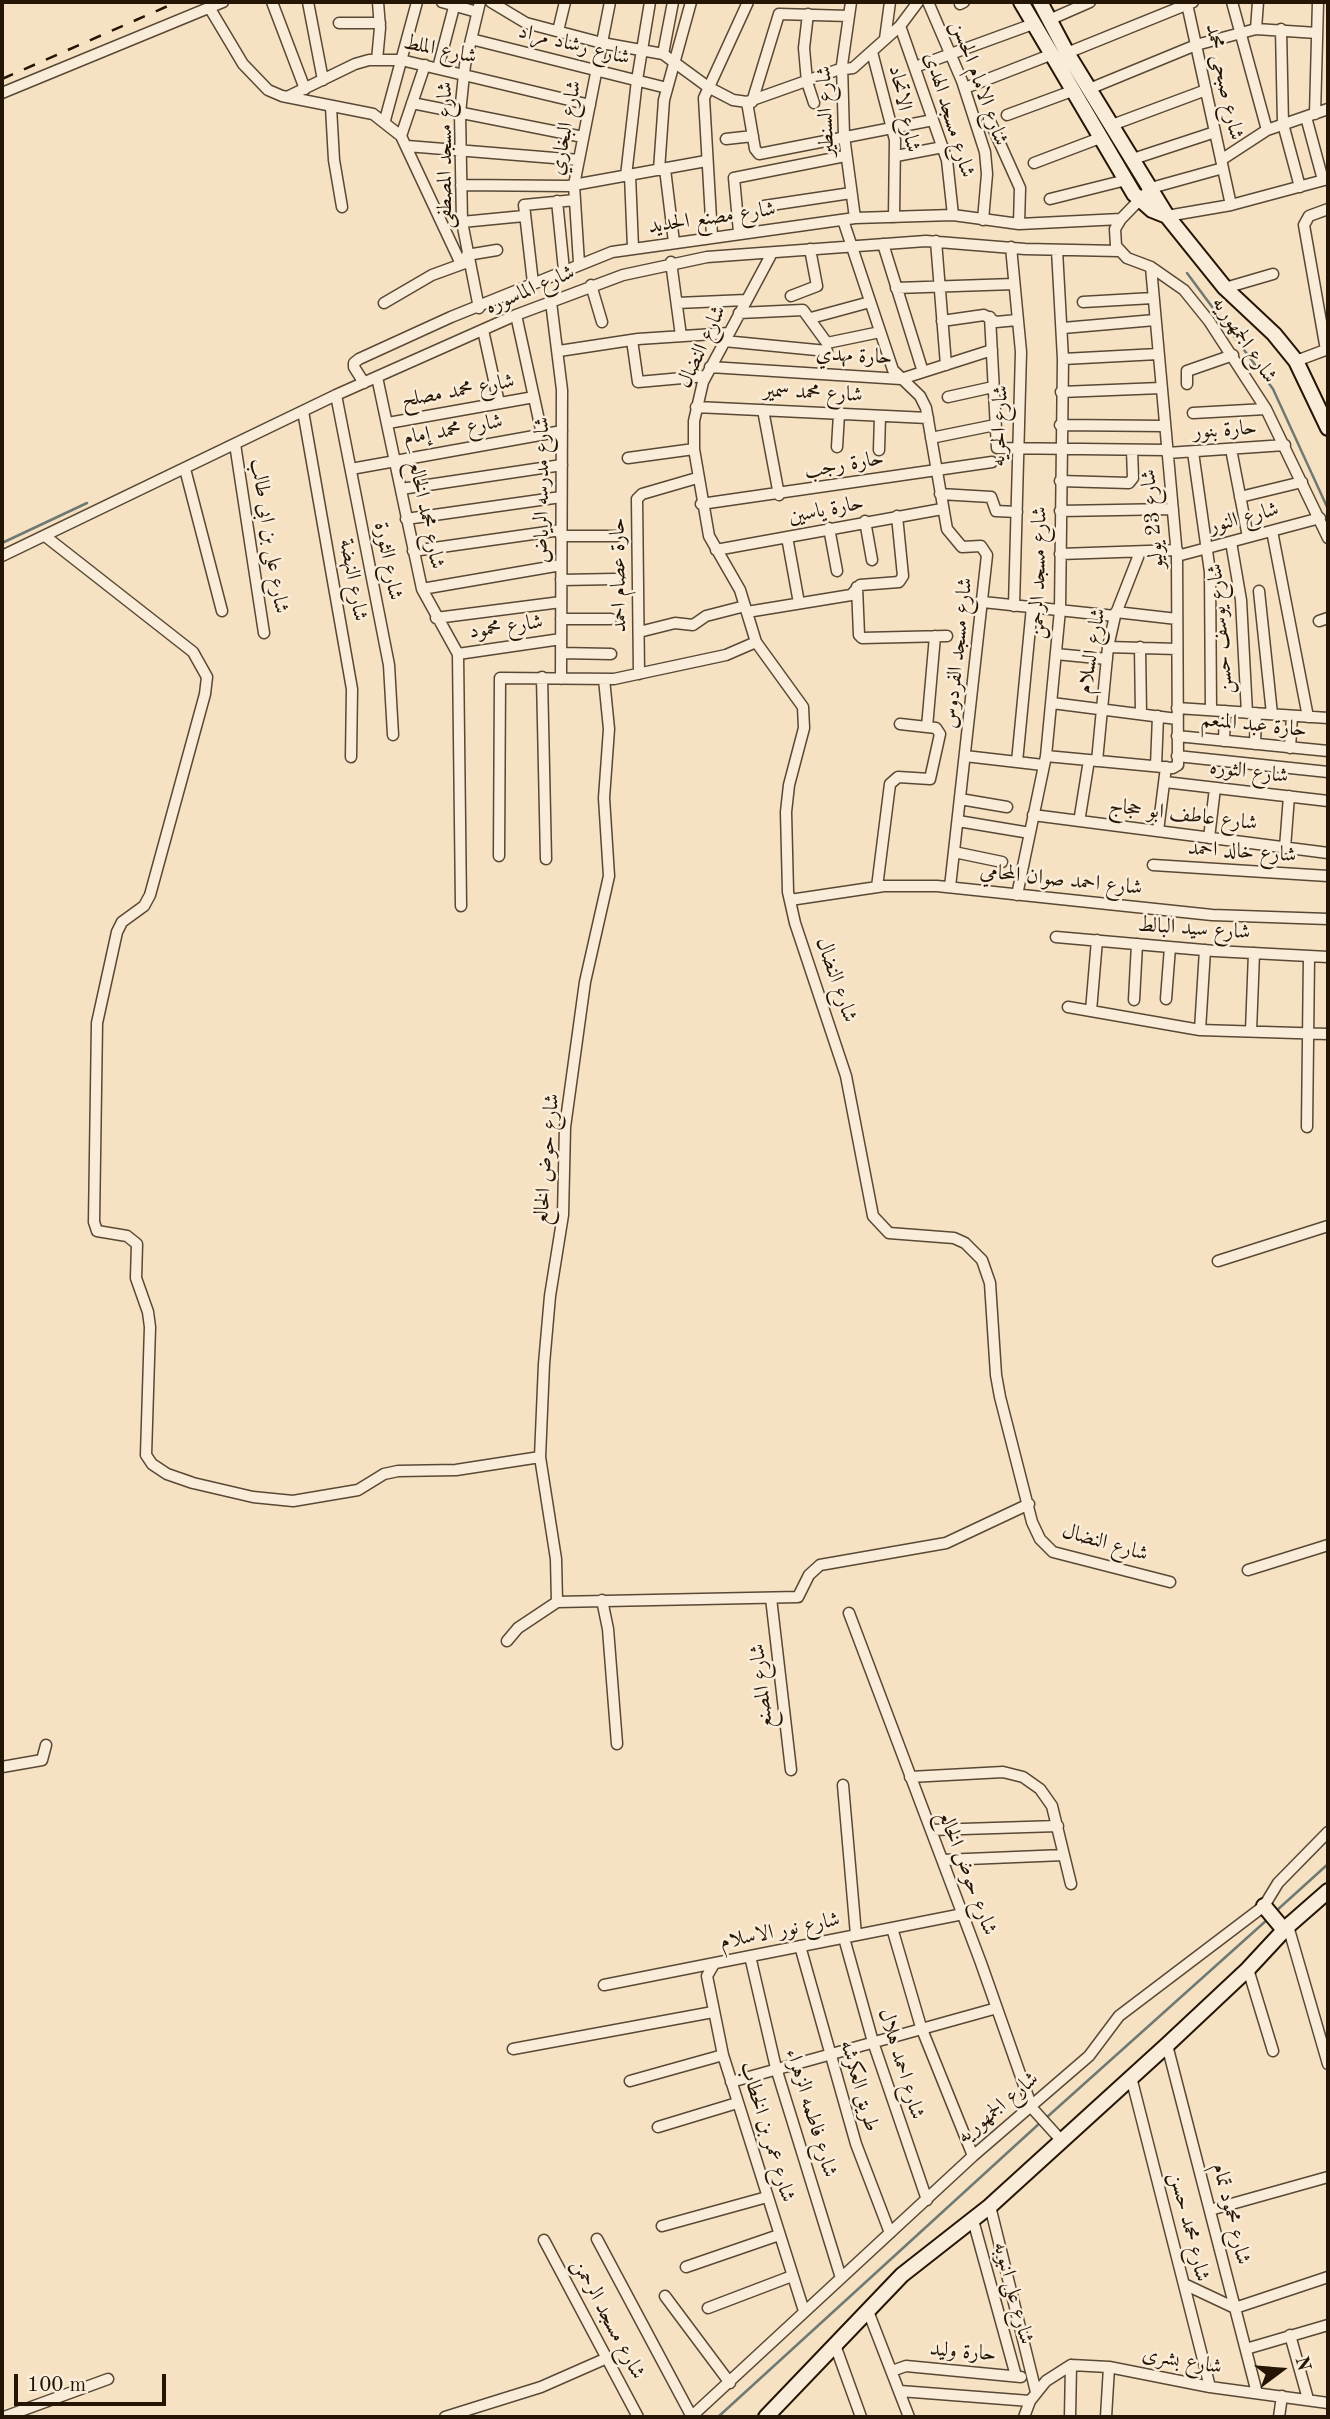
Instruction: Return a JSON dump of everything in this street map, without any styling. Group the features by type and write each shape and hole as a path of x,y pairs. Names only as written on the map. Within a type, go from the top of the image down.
{"street":[{"path":"2,93 223,2"},
{"path":"272,2 305,89"},
{"path":"308,2 323,80"},
{"path":"377,60 380,23 378,2"},
{"path":"385,120 417,2"},
{"path":"442,2 454,7 479,7"},
{"path":"491,2 516,19 602,43 663,54 708,87 733,100 750,102 842,69 853,68 900,26 918,2"},
{"path":"508,13 512,2"},
{"path":"558,31 565,2"},
{"name":"شارع البخاري","path":"579,263 574,185 610,2"},
{"path":"633,248 628,175 637,80 650,2"},
{"path":"663,54 673,2"},
{"path":"674,242 659,136 667,88 691,2"},
{"path":"712,236 703,117 708,87 748,2"},
{"name":"شارع السنطير","path":"851,2 842,69 845,156 855,218"},
{"path":"885,40 890,2"},
{"name":"شارع الامام الحسن","path":"928,2 965,88 985,152 987,174 983,220"},
{"name":"شارع الجمهوريه","path":"1021,2 1050,55 1138,198 1152,210 1167,216"},
{"name":"شارع الجمهوريه","path":"1040,2 1089,89 1167,216 1225,288 1274,334 1296,361 1327,419"},
{"path":"1049,20 1090,2"},
{"path":"1233,2 1266,130"},
{"path":"1256,29 1258,2"},
{"path":"1167,216 1231,205 1326,179 1310,115 1318,2"},
{"path":"1068,53 1190,3"},
{"name":"شارع صبحى محمد","path":"1190,3 1196,45 1231,205"},
{"path":"209,7 224,36 254,77 268,90 331,107 362,111 385,120 407,146 466,260"},
{"path":"438,68 454,7"},
{"name":"شارع مسجد المصطفى","path":"478,308 466,260 460,113 463,74 479,7"},
{"path":"849,16 782,12 778,15 750,102 753,135 758,153 933,120"},
{"path":"808,14 804,48 807,82 814,103"},
{"path":"339,23 380,23"},
{"path":"915,67 1033,24"},
{"name":"شارع مسجد الهدى","path":"900,26 943,147 951,177 953,215"},
{"path":"1089,89 1196,45 1256,29 1317,33"},
{"path":"1281,30 1283,124 1300,187"},
{"name":"شارع رشاد مراد","path":"471,39 667,88"},
{"name":"شارع الاتحاد","path":"872,52 892,127 896,156 894,217"},
{"path":"965,88 1050,55"},
{"name":"شارع الملط","path":"287,97 355,64 401,60 590,105"},
{"path":"401,136 425,65"},
{"path":"1112,125 1206,90"},
{"path":"1007,115 1072,91"},
{"path":"412,103 583,138"},
{"path":"331,107 334,160 342,207"},
{"path":"1222,164 1266,130 1328,109"},
{"path":"989,119 1020,188 1019,224"},
{"path":"1133,159 1215,132"},
{"path":"726,139 753,135"},
{"path":"1034,163 1100,138"},
{"path":"407,146 579,160"},
{"path":"896,156 943,147"},
{"path":"739,232 734,178 845,156"},
{"path":"461,185 574,185 706,161"},
{"name":"شارع صبحى محمد","path":"1151,188 1222,164"},
{"path":"1051,199 1126,180"},
{"path":"1119,251 1114,238 1121,219 1138,198 1151,188"},
{"path":"764,206 850,193"},
{"path":"533,283 524,216 525,204 575,200"},
{"path":"557,201 564,270"},
{"path":"1296,361 1327,349 1304,225 1309,216 1328,209"},
{"name":"شارع مصنع الحديد","path":"364,383 354,367 359,359 451,317 611,252 739,232 855,218 953,215 1019,224 1121,219"},
{"path":"463,222 524,216"},
{"name":"شارع مسجد الفردوس","path":"843,220 893,370 920,396 928,418 947,529 962,547 981,546 987,555 950,887"},
{"path":"936,241 946,365"},
{"name":"شارع الماسوره","path":"2,556 337,395 516,315 591,285 671,262 936,241 1057,250 1119,251"},
{"path":"883,244 923,372"},
{"name":"شارع الحريه","path":"1011,247 1021,352 1014,606"},
{"path":"791,296 817,286 810,249"},
{"path":"384,303 432,275 497,250"},
{"name":"شارع مسجد الرحمن","path":"1017,895 1044,760 1060,610 1063,328 1057,250"},
{"name":"شارع الجمهوريه","path":"1119,251 1127,258 1151,267 1184,290 1233,355 1285,445 1328,538"},
{"name":"شارع النضال","path":"772,253 708,372 696,407 694,449 697,478 709,536 730,570 746,609 755,642 799,697 805,717 786,813 790,900 846,1076 877,1223 897,1235 954,1238 974,1250 987,1271 996,1375 1036,1531 1053,1552 1170,1582"},
{"path":"671,262 681,336"},
{"name":"شارع 23 يوليو","path":"1151,267 1177,553 1177,756 1166,767"},
{"path":"1225,288 1273,274"},
{"path":"896,288 1014,284"},
{"path":"591,285 602,322"},
{"path":"1083,302 1153,298"},
{"path":"677,303 746,300"},
{"name":"شارع مدرسه الرياض","path":"551,302 559,351 562,431 561,678"},
{"path":"811,318 870,302"},
{"path":"739,313 801,310 811,318 827,343 880,332"},
{"path":"516,315 542,435"},
{"path":"943,321 990,317 996,322 1017,320"},
{"path":"990,317 997,448 1018,449"},
{"path":"1063,328 1155,320"},
{"path":"483,330 499,403"},
{"path":"559,351 681,336 726,337 828,351"},
{"name":"حارة مهدي","path":"632,340 640,383 708,372 901,379 992,350"},
{"path":"1063,359 1158,354"},
{"path":"1186,384 1187,371 1233,355"},
{"name":"شارع محمد الخالع","path":"377,377 422,589 458,654"},
{"path":"948,397 993,387"},
{"path":"1061,393 1161,388"},
{"name":"شارع الثورة","path":"337,395 391,676 393,735"},
{"name":"شارع محمد مصلح","path":"388,423 534,397"},
{"name":"شارع محمد سمير","path":"696,407 928,418"},
{"path":"1193,413 1266,409"},
{"path":"763,410 779,495"},
{"name":"شارع النهضة","path":"303,411 352,689 351,757"},
{"path":"837,447 839,414"},
{"path":"879,450 880,416"},
{"path":"931,438 995,425"},
{"path":"1060,425 1164,426"},
{"name":"شارع محمد إمام","path":"351,469 562,431"},
{"name":"شارع على بن ابى طالب","path":"235,444 264,633"},
{"name":"حارة بنور","path":"1018,449 1193,452 1285,445"},
{"path":"628,458 694,449"},
{"path":"1230,449 1248,537"},
{"path":"1060,481 1129,483 1133,478 1132,450"},
{"path":"1193,452 1210,584 1211,710"},
{"name":"حارة رجب","path":"701,504 779,495 936,468 992,462"},
{"path":"401,489 562,465"},
{"path":"185,469 222,611"},
{"name":"حارة عصام احمد","path":"639,674 637,499 642,494 697,478"},
{"path":"1240,497 1302,482"},
{"path":"940,494 989,496 994,499 996,511 1017,512"},
{"path":"406,519 561,497"},
{"name":"حارة ياسين","path":"716,551 865,521 943,509"},
{"path":"1060,511 1173,509"},
{"path":"639,632 675,623 693,625 706,616 746,609 851,595 857,587 896,582 902,578 897,516"},
{"name":"شارع النور","path":"1060,554 1177,553 1231,542 1320,518"},
{"path":"865,521 872,559"},
{"path":"829,528 837,570"},
{"path":"1272,531 1308,717"},
{"path":"413,551 561,533 617,536"},
{"path":"45,536 193,652 207,677 205,694 150,895 144,906 122,922 117,932 97,1023 94,1222 97,1231 127,1236 137,1244 136,1278 150,1327 146,1455 152,1464 167,1474 193,1483 253,1497 293,1501 358,1490 384,1474 398,1471 456,1471 540,1457"},
{"path":"787,537 799,603"},
{"name":"شارع يوسف حسن","path":"1231,542 1241,600 1255,744"},
{"name":"شارع السلام","path":"1080,816 1102,709 1108,646 1115,614 1140,552"},
{"path":"422,589 561,565"},
{"path":"561,580 615,579"},
{"path":"857,587 860,636 947,636"},
{"path":"1259,591 1272,714"},
{"path":"436,618 561,602"},
{"path":"983,602 1177,619"},
{"path":"1017,762 1032,607"},
{"path":"561,619 611,619"},
{"path":"927,727 935,636"},
{"name":"شارع محمود","path":"458,654 561,639"},
{"path":"499,856 499,680 503,676 604,679 726,655 755,642"},
{"path":"1108,646 1177,649"},
{"path":"1140,648 1141,714"},
{"path":"561,653 611,654"},
{"path":"458,654 461,906"},
{"path":"1056,654 1107,659"},
{"path":"542,677 546,859"},
{"name":"شارع حوض الخالع","path":"557,1602 555,1548 540,1457 549,1306 565,1199 565,1127 585,982 609,876 604,806 609,729 604,679"},
{"path":"1052,703 1158,716 1211,710 1328,718"},
{"path":"1224,741 1225,711"},
{"path":"1158,716 1166,767 1158,831"},
{"path":"1290,748 1292,716"},
{"path":"877,887 891,781 898,777 925,781 931,778 940,734 937,729 900,724"},
{"name":"حارة عبد المنعم","path":"1177,736 1328,751"},
{"path":"965,756 1017,762 1093,760 1166,767"},
{"path":"1177,756 1328,772"},
{"name":"شارع الثوره","path":"1165,782 1328,801"},
{"path":"1209,838 1215,788"},
{"path":"1285,848 1289,796"},
{"path":"960,799 1007,807"},
{"name":"شارع عاطف ابو حجاج","path":"1033,815 1328,853"},
{"path":"958,821 1030,833"},
{"path":"954,852 1002,862"},
{"name":"شارع خالد احمد","path":"1153,866 1328,876"},
{"name":"شارع احمد صوان المحامي","path":"790,900 877,887 950,887 1212,915 1328,919"},
{"name":"شارع سيد البالط","path":"1056,937 1328,957"},
{"path":"1091,1011 1097,940"},
{"path":"1134,1000 1138,944"},
{"path":"1166,999 1170,947"},
{"path":"1200,1030 1205,950"},
{"path":"1251,1031 1254,953"},
{"path":"1307,1126 1309,956"},
{"path":"1068,1007 1200,1030 1328,1034"},
{"path":"1218,1261 1328,1226"},
{"path":"507,1641 518,1628 557,1602 798,1597 809,1576 820,1565 946,1543 1028,1504"},
{"path":"1248,1570 1328,1545"},
{"name":"شارع المصنع","path":"771,1598 791,1770"},
{"path":"602,1600 608,1629 617,1744"},
{"name":"شارع حوض الخالع","path":"849,1613 1035,2112 1056,2134"},
{"path":"2,1768 42,1759 46,1745"},
{"path":"910,1777 1003,1772 1023,1777 1040,1789 1052,1806 1071,1884"},
{"path":"843,1785 856,1935"},
{"path":"931,1830 1058,1826"},
{"name":"شارع الجمهوريه","path":"692,2417 973,2156 1035,2112 1089,2056 1126,2010 1266,1908 1278,1883 1328,1832"},
{"path":"943,1860 1065,1855"},
{"path":"766,2417 909,2269 990,2206 1056,2134 1131,2077 1248,1969 1283,1927 1328,1893"},
{"path":"1266,1908 1283,1927 1328,2064"},
{"name":"شارع نور الاسلام","path":"604,1985 963,1914"},
{"path":"892,1928 921,2027 973,2156"},
{"name":"شارع احمد هلال","path":"844,1938 873,2042 927,2200"},
{"name":"طريق العكرشه","path":"800,1946 856,2144 890,2233"},
{"name":"شارع فاطمه الزهراء","path":"750,1956 776,2068 841,2278"},
{"name":"شارع عمر بن الخطاب","path":"714,1964 707,1976 723,2055 804,2311"},
{"path":"1248,1969 1273,2052"},
{"path":"731,2082 997,2008"},
{"path":"513,2049 713,2012"},
{"name":"شارع محمود تمام","path":"1167,2045 1257,2393"},
{"path":"630,2081 723,2055"},
{"name":"شارع محمد حسن","path":"1131,2077 1210,2387"},
{"path":"658,2127 737,2103"},
{"path":"1210,2210 1328,2177"},
{"path":"662,2226 767,2197"},
{"path":"990,2206 1032,2378 1033,2397"},
{"name":"شارع على انبوبه","path":"973,2220 1016,2376"},
{"path":"686,2267 779,2235"},
{"path":"597,2239 692,2417"},
{"name":"شارع مسجد الرحمن","path":"544,2240 638,2417"},
{"path":"708,2308 792,2276"},
{"path":"1184,2284 1235,2308 1328,2277"},
{"path":"665,2296 730,2383"},
{"path":"868,2311 909,2417"},
{"path":"1246,2349 1328,2325"},
{"path":"1290,2335 1308,2399"},
{"path":"835,2345 862,2417"},
{"path":"445,2417 541,2387 607,2358"},
{"path":"1024,2417 1033,2397 1052,2376 1071,2365"},
{"path":"1070,2417 1071,2365"},
{"name":"شارع بشرى","path":"1071,2365 1109,2367 1210,2387 1328,2403"},
{"name":"حارة وليد","path":"892,2371 906,2366 1032,2378"},
{"path":"1106,2417 1109,2367"},
{"path":"4,2417 108,2379"},
{"path":"900,2391 1033,2397"},
{"path":"1279,2417 1282,2396"}],"waterway":[{"path":"1187,273 1273,389 1328,509"},
{"path":"2,543 87,503"},
{"path":"1275,1912 1328,1864"},
{"path":"1046,2118 1268,1919"},
{"path":"718,2417 1041,2122"}],"railway":[{"path":"2,79 177,2"}]}
